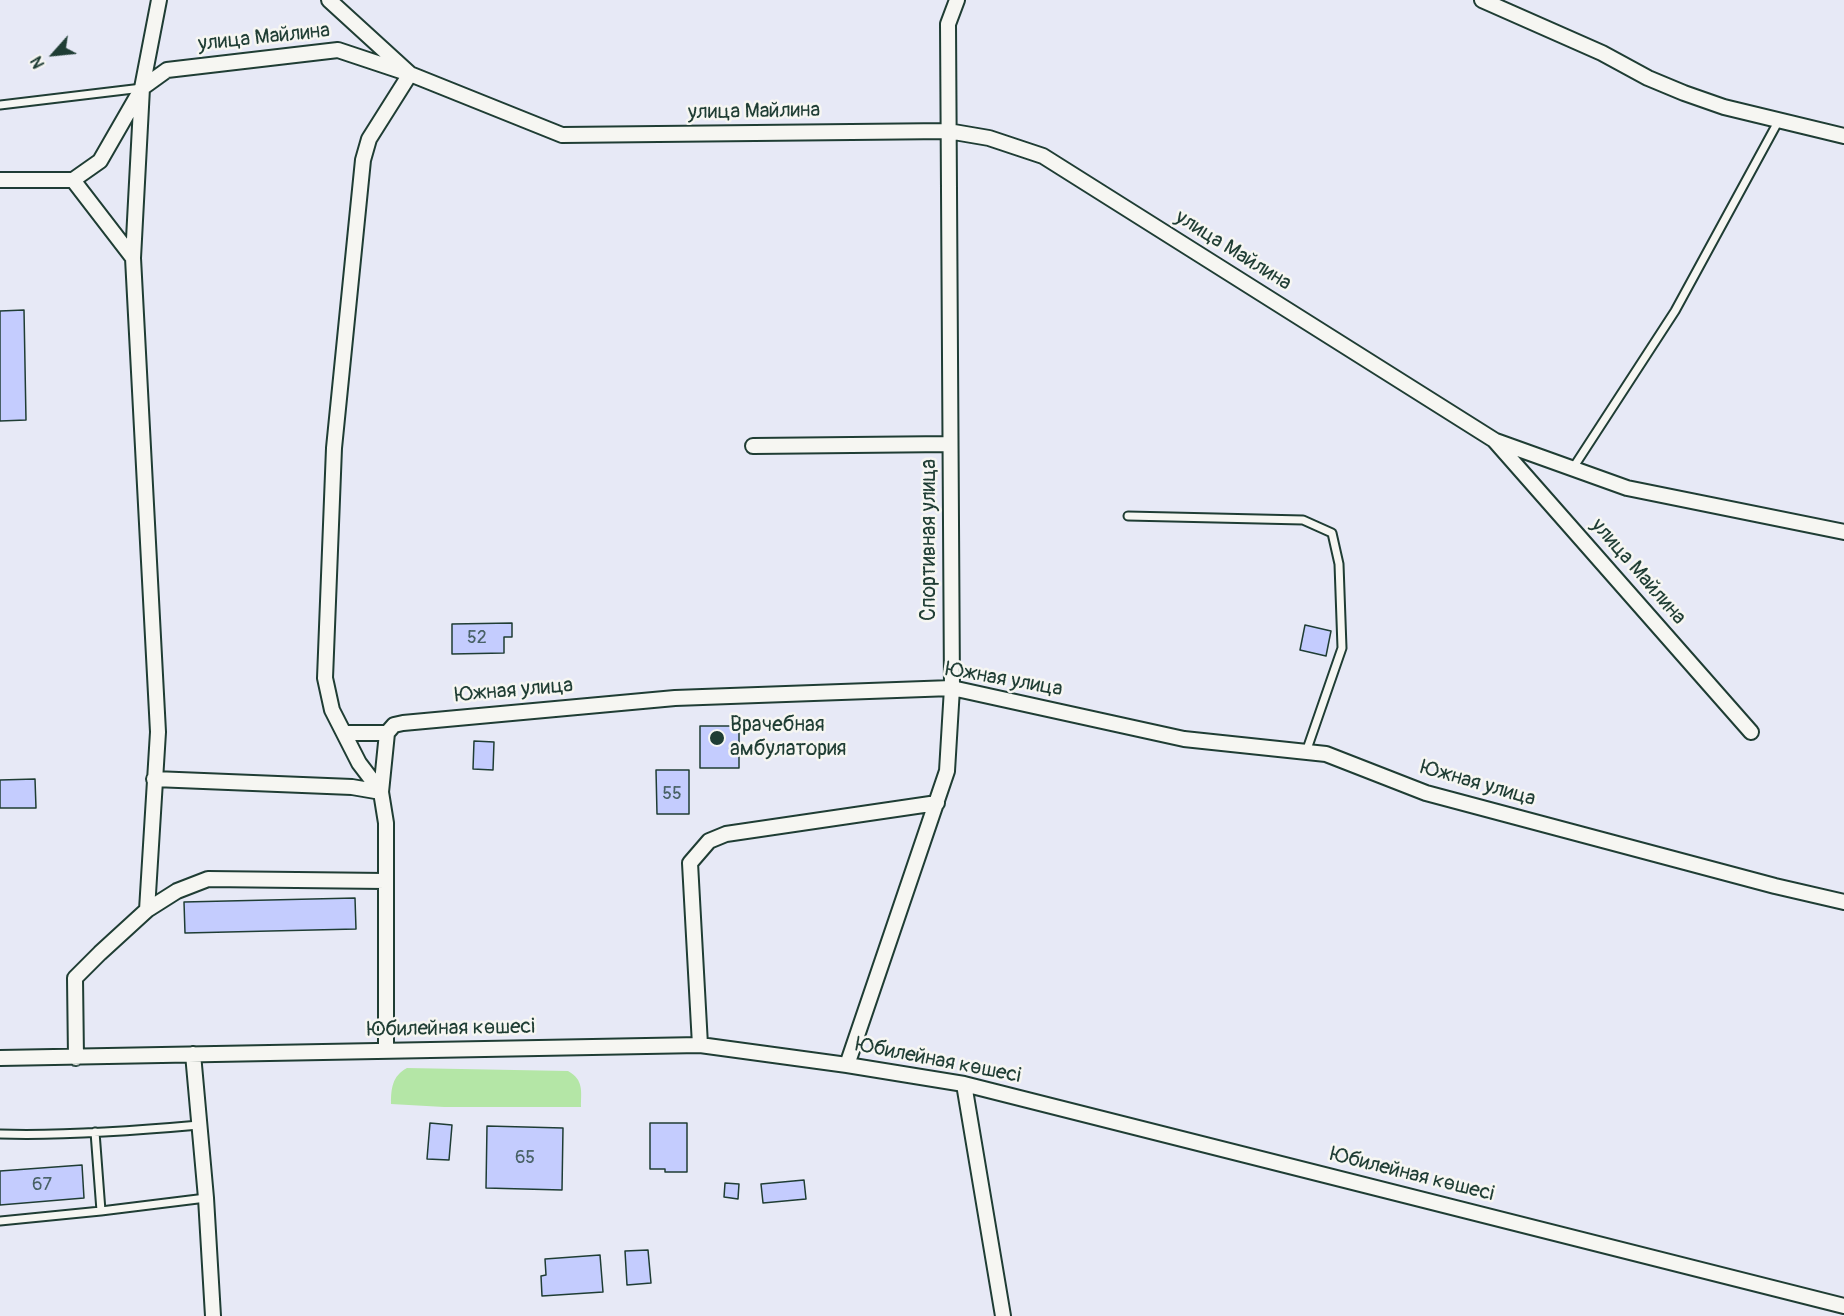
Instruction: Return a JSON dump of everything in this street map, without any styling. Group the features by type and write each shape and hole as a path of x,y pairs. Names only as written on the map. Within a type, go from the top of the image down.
{"street":[{"path":"147,910 158,732 133,258 142,88 154,15 159,0"},
{"path":"329,0 410,74 369,139 363,160 334,448 325,678 332,710 359,763 381,792"},
{"path":"1482,0 1602,53 1648,78 1675,89 1724,107 1844,136"},
{"name":"Спортивная улица","path":"847,1065 947,771 952,688 948,24 955,2"},
{"name":"улица Майлина","path":"74,180 100,161 142,88 167,69 338,50 410,74 562,135 948,131 989,138 1043,156 1494,440 1627,488 1844,532"},
{"path":"0,180 74,180 133,258"},
{"name":"улица Майлина","path":"1494,440 1751,732"},
{"path":"753,446 950,444"},
{"name":"Южная улица","path":"387,733 394,725 402,723 675,698 952,688 1184,739 1326,754 1426,793 1775,886 1844,902"},
{"path":"344,733 387,733 381,792 386,823 386,1051"},
{"path":"154,779 352,787 381,792"},
{"path":"700,1046 690,863 709,841 726,834 937,803"},
{"path":"76,1058 75,978 147,910 177,891 208,879 385,881"},
{"name":"Юбилейная көшесі","path":"0,1058 700,1046 847,1065 964,1084 1844,1306"},
{"path":"193,1054 206,1198 213,1316"},
{"path":"964,1084 1003,1316"}],"lane":[{"path":"0,105 142,88"},
{"path":"1573,468 1676,311 1779,120"},
{"path":"1128,516 1303,520 1332,533 1340,564 1342,648 1306,752"},
{"path":"0,1134 43,1135 139,1131 199,1125"},
{"path":"95,1132 101,1211"},
{"path":"0,1221 206,1198"}],"green space":[{"path":"407,1068 568,1071 579,1082 581,1107 444,1107 391,1104 393,1083 398,1075"}],"building":[{"path":"24,310 26,420 0,421 0,311"},
{"path":"512,623 512,637 504,637 504,653 452,654 452,624"},
{"path":"1305,625 1331,631 1326,656 1300,650"},
{"path":"700,726 739,726 739,768 700,768"},
{"path":"474,741 494,742 493,770 473,769"},
{"path":"656,770 689,770 689,814 657,814"},
{"path":"35,779 36,808 0,808 0,780"},
{"path":"355,898 356,929 185,933 184,902"},
{"path":"430,1123 452,1125 449,1160 427,1159"},
{"path":"650,1123 687,1123 687,1172 650,1169"},
{"path":"487,1126 563,1128 562,1190 486,1188"},
{"path":"82,1165 84,1198 0,1205 0,1171"},
{"path":"804,1180 806,1199 763,1203 761,1184"},
{"path":"725,1183 739,1184 738,1199 724,1197"},
{"path":"648,1250 651,1283 627,1285 625,1251"},
{"path":"600,1255 603,1292 542,1296 541,1276 546,1275 545,1259"}],"place":[{"name":"Врачебная амбулатория","path":"717,738"}]}
